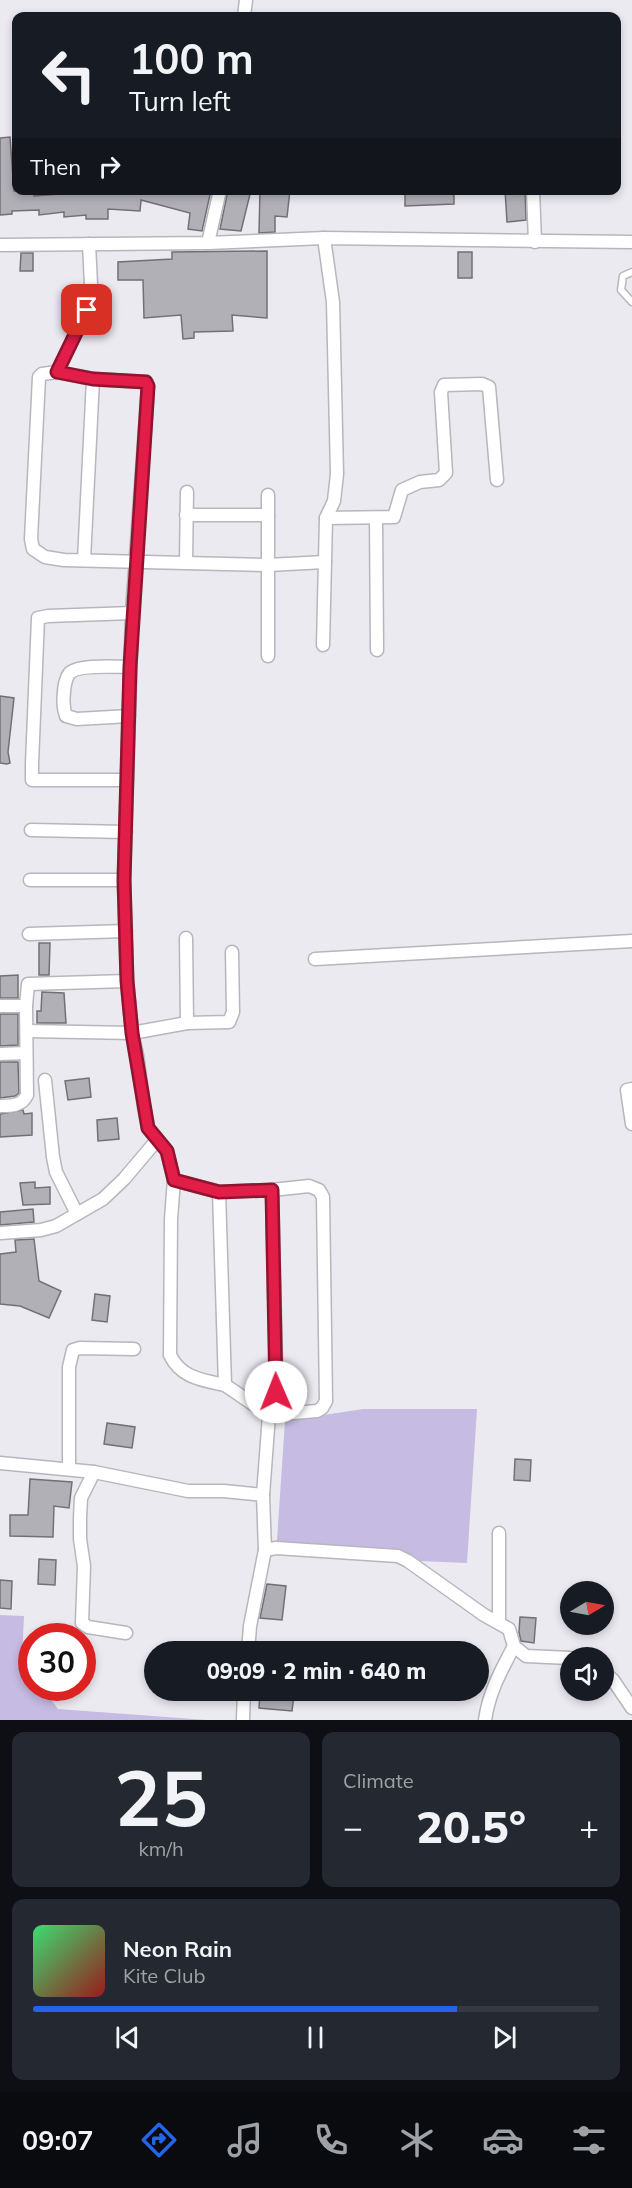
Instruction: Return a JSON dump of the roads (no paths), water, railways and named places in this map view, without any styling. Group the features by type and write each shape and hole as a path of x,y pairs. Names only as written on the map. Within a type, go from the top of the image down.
{"street":[{"path":"208,243 219,195"},
{"path":"533,195 535,242"},
{"path":"323,645 326,518 334,501 338,474 333,302 324,238"},
{"path":"0,245 208,243 324,238 632,242"},
{"path":"57,372 87,310 91,285 89,244"},
{"path":"174,1180 219,1192 309,1186 321,1192 324,1205 326,1401 322,1408 317,1411 273,1415 225,1385 190,1376 179,1369 170,1355 171,1219 174,1180 167,1151 148,1128 132,1033 127,981 124,880 132,613 136,561 148,384 138,381 93,379 57,372 42,374 39,377 32,543 33,549 45,557 84,560 136,561 186,562 268,565 325,562"},
{"path":"84,560 93,379"},
{"path":"326,518 394,517 402,490 420,482 439,480 446,473 441,392 444,385 483,384 489,387 496,480"},
{"path":"186,562 187,492"},
{"path":"268,495 268,656"},
{"path":"186,515 268,514"},
{"path":"376,518 377,650"},
{"path":"127,780 32,780 32,764 38,618 132,613"},
{"path":"129,716 77,719 66,716 64,689 68,675 72,671 92,667 130,667"},
{"path":"31,830 126,832"},
{"path":"30,880 124,880"},
{"path":"29,934 126,931"},
{"path":"186,938 187,1023"},
{"path":"315,959 632,941"},
{"path":"27,1030 132,1033 187,1023 232,1020 232,952"},
{"path":"0,1106 18,1105 27,1095 26,1006 28,984 127,981"},
{"path":"0,1006 26,1006"},
{"path":"0,1054 26,1053"},
{"path":"45,1080 56,1172 77,1214"},
{"path":"632,1089 627,1090 632,1124"},
{"path":"0,1233 41,1230 56,1226 103,1199 124,1179 157,1140"},
{"path":"249,1641 264,1551 263,1495 273,1415 272,1190"},
{"path":"219,1192 225,1385"},
{"path":"69,1469 69,1378 70,1357 73,1350 80,1348 134,1349"},
{"path":"0,1463 94,1472 188,1491 224,1491 263,1495"},
{"path":"94,1472 81,1498 80,1539 84,1566 82,1623 87,1627 126,1633"},
{"path":"499,1533 499,1623"},
{"path":"264,1551 276,1548 398,1556 508,1629 514,1646 531,1657 560,1658"},
{"path":"485,1720 487,1702 496,1679 514,1646"},
{"path":"614,1681 632,1708"},
{"path":"243,1720 244,1701"}],"lane":[{"path":"632,272 623,276 621,290 632,302"}]}
